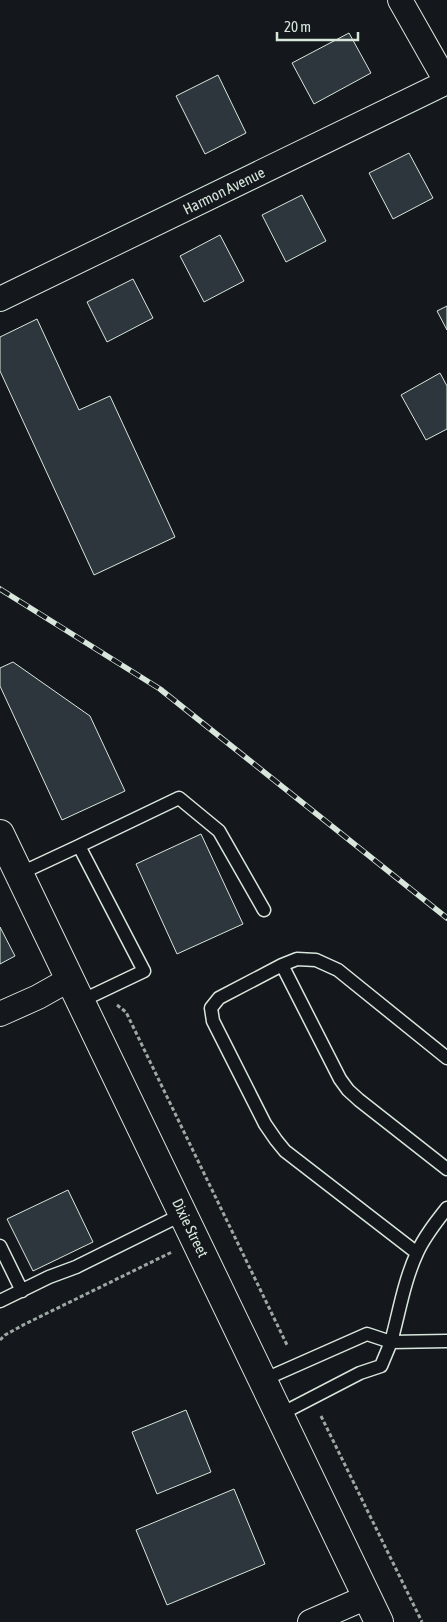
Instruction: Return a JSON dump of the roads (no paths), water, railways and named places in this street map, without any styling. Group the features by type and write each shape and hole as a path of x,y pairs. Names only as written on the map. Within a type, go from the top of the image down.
{"street":[{"path":"400,0 447,83"},
{"name":"Harmon Avenue","path":"0,299 447,83"},
{"name":"Dixie Street","path":"0,834 379,1622"},
{"path":"0,1014 38,997 75,990"},
{"path":"310,1622 367,1597"}],"lane":[{"path":"20,874 179,798 219,831 264,910"},
{"path":"75,990 144,971 78,846"},
{"path":"417,1253 284,1151 265,1124 213,1021 211,1008 219,998 282,965 297,959 316,960 338,970 447,1058"},
{"path":"282,965 340,1079 348,1090 447,1169"},
{"path":"279,1415 360,1373 380,1366 391,1342 406,1284 417,1253 447,1208"},
{"path":"0,1301 49,1277 76,1267 183,1214"},
{"path":"0,1246 22,1290"},
{"path":"263,1380 367,1334 391,1342 447,1341"}],"railway":[{"path":"0,589 160,689 447,918"}]}
